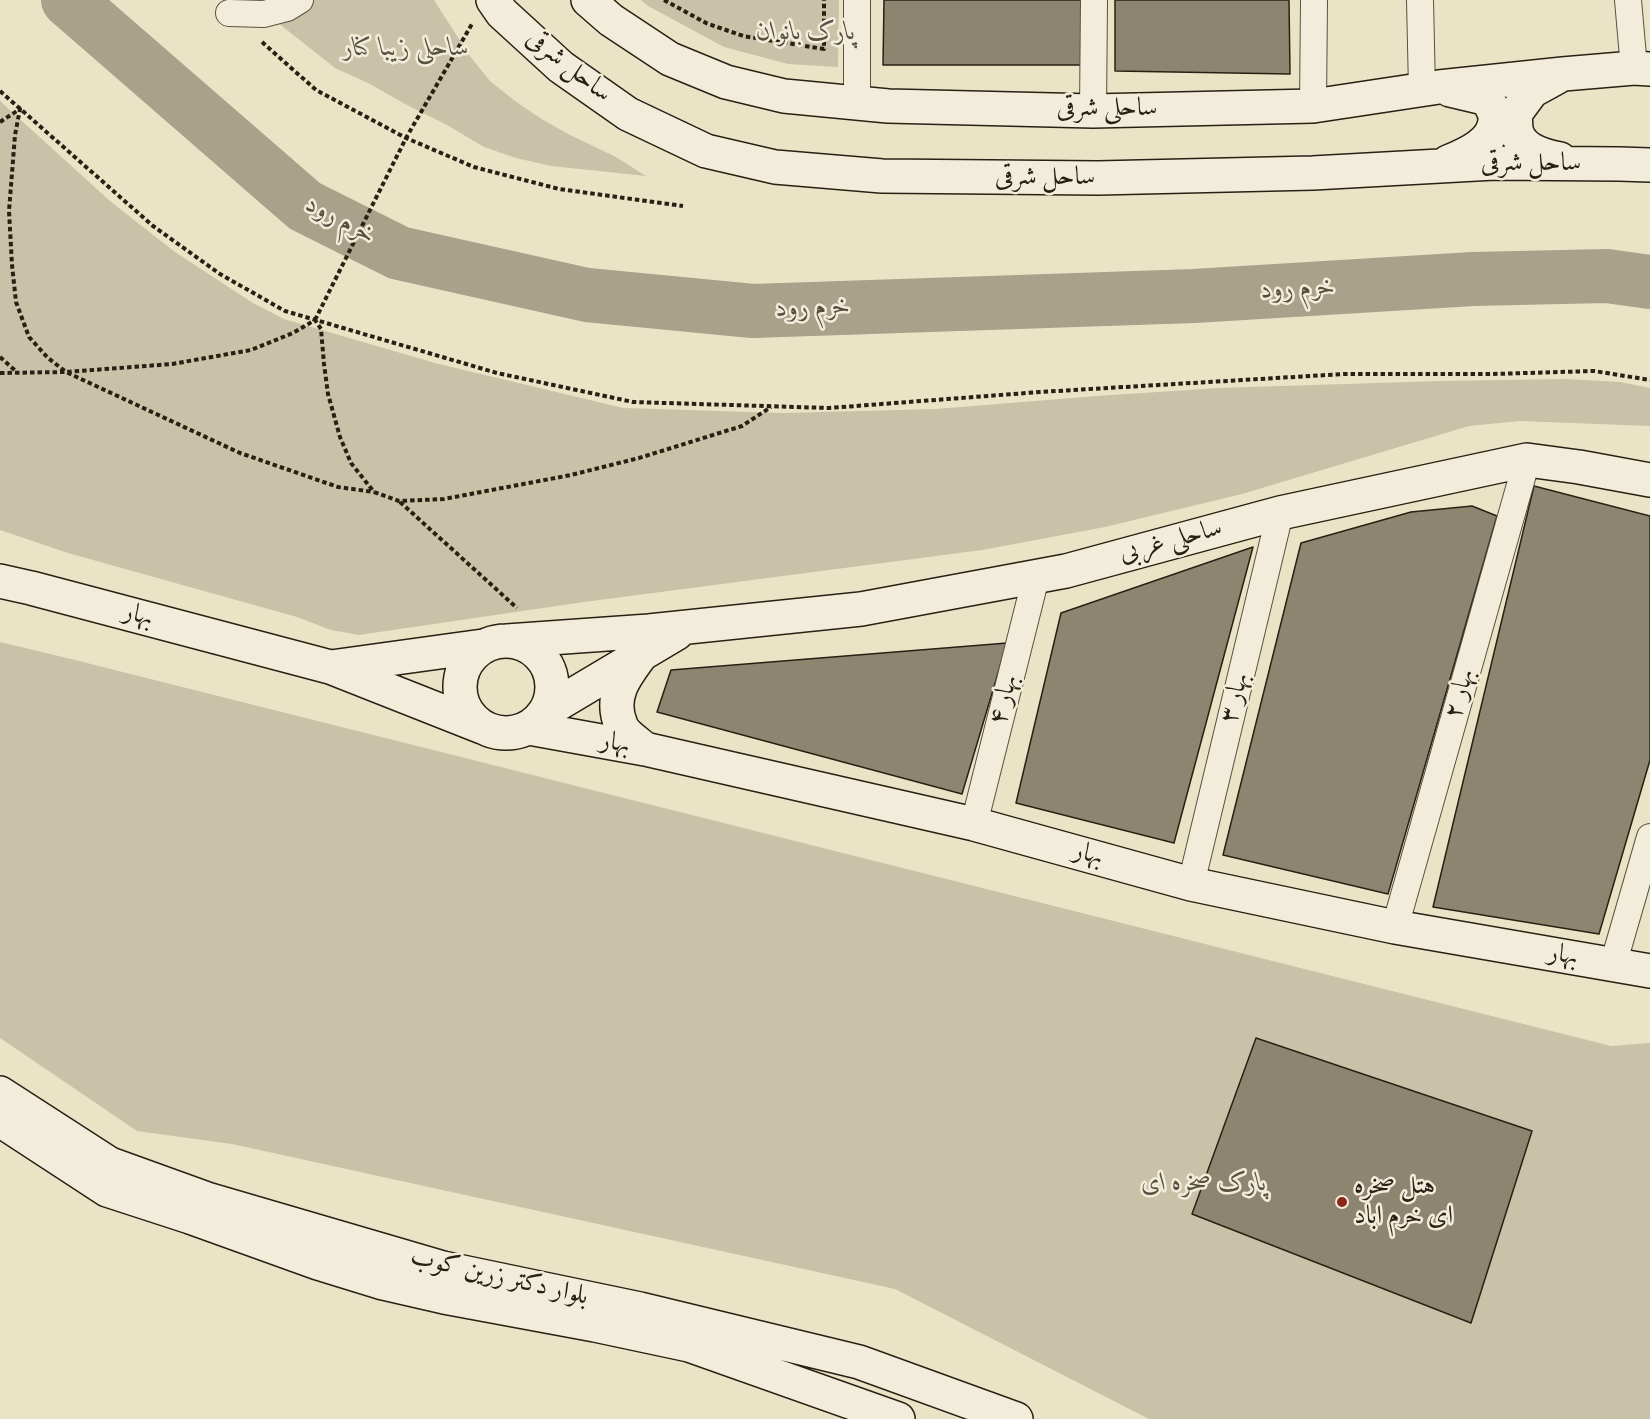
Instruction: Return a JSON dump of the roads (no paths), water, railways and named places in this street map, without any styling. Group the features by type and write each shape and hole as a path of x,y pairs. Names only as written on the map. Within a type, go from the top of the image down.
{"main road":[{"name":"ساحلی شرقی","path":"588,0 611,20 670,59 726,82 784,96 888,106 1093,111 1312,106 1430,88 1563,74 1642,69"},
{"name":"ساحل شرقی","path":"484,9 502,13 561,67 628,114 706,151 775,166 882,176 1098,178 1313,173 1494,163 1650,165"},
{"path":"1563,74 1532,91 1515,114 1517,133 1526,148 1545,156 1579,164"},
{"path":"1430,88 1488,99 1496,117 1490,136 1469,154 1438,166"},
{"path":"1580,467 1650,459"},
{"name":"ساحلی غربی","path":"330,668 495,643 689,627 861,609 1066,571 1280,513 1527,460 1650,480"},
{"name":"بهار","path":"0,573 15,584 330,668 482,727"},
{"path":"537,720 553,688 547,665 530,647 495,643 466,663 459,686 465,710 482,727 505,734 537,720 643,652 689,627"},
{"path":"643,652 622,680 616,704 621,727 645,749"},
{"name":"بهار","path":"537,720 645,749 974,824 1191,884 1395,927 1650,971"},
{"name":"بلوار دکتر زرین کوب","path":"0,1093 110,1164 207,1199 443,1268 640,1310 859,1362 1016,1419"},
{"name":"بلوار دکتر زرین کوب","path":"0,1120 107,1190 318,1263 382,1283 444,1297 689,1345 898,1419"}],"street":[{"path":"229,13 264,14 287,8 300,0"},
{"path":"857,0 857,102"},
{"path":"1093,111 1094,0"},
{"path":"1312,106 1314,0"},
{"path":"1420,0 1430,88"},
{"path":"1628,0 1642,69"},
{"name":"بهار ۲","path":"1395,927 1527,460"},
{"name":"بهار ۳","path":"1191,884 1280,513"},
{"name":"بهار ۴","path":"974,824 1036,577"},
{"path":"1613,965 1650,837"}],"waterway":[{"name":"خرم رود","path":"68,0 305,206 399,253 587,295 753,311 1194,296 1473,279 1607,276 1650,282"}],"place":[{"name":"هتل صخره ای خرم اباد","path":"1342,1202"}],"park label":[{"name":"پارک بانوان","path":"806,33"},
{"name":"ساحلی زیبا کنار","path":"406,49"},
{"name":"پارک صخره ای","path":"1204,1184"}]}
